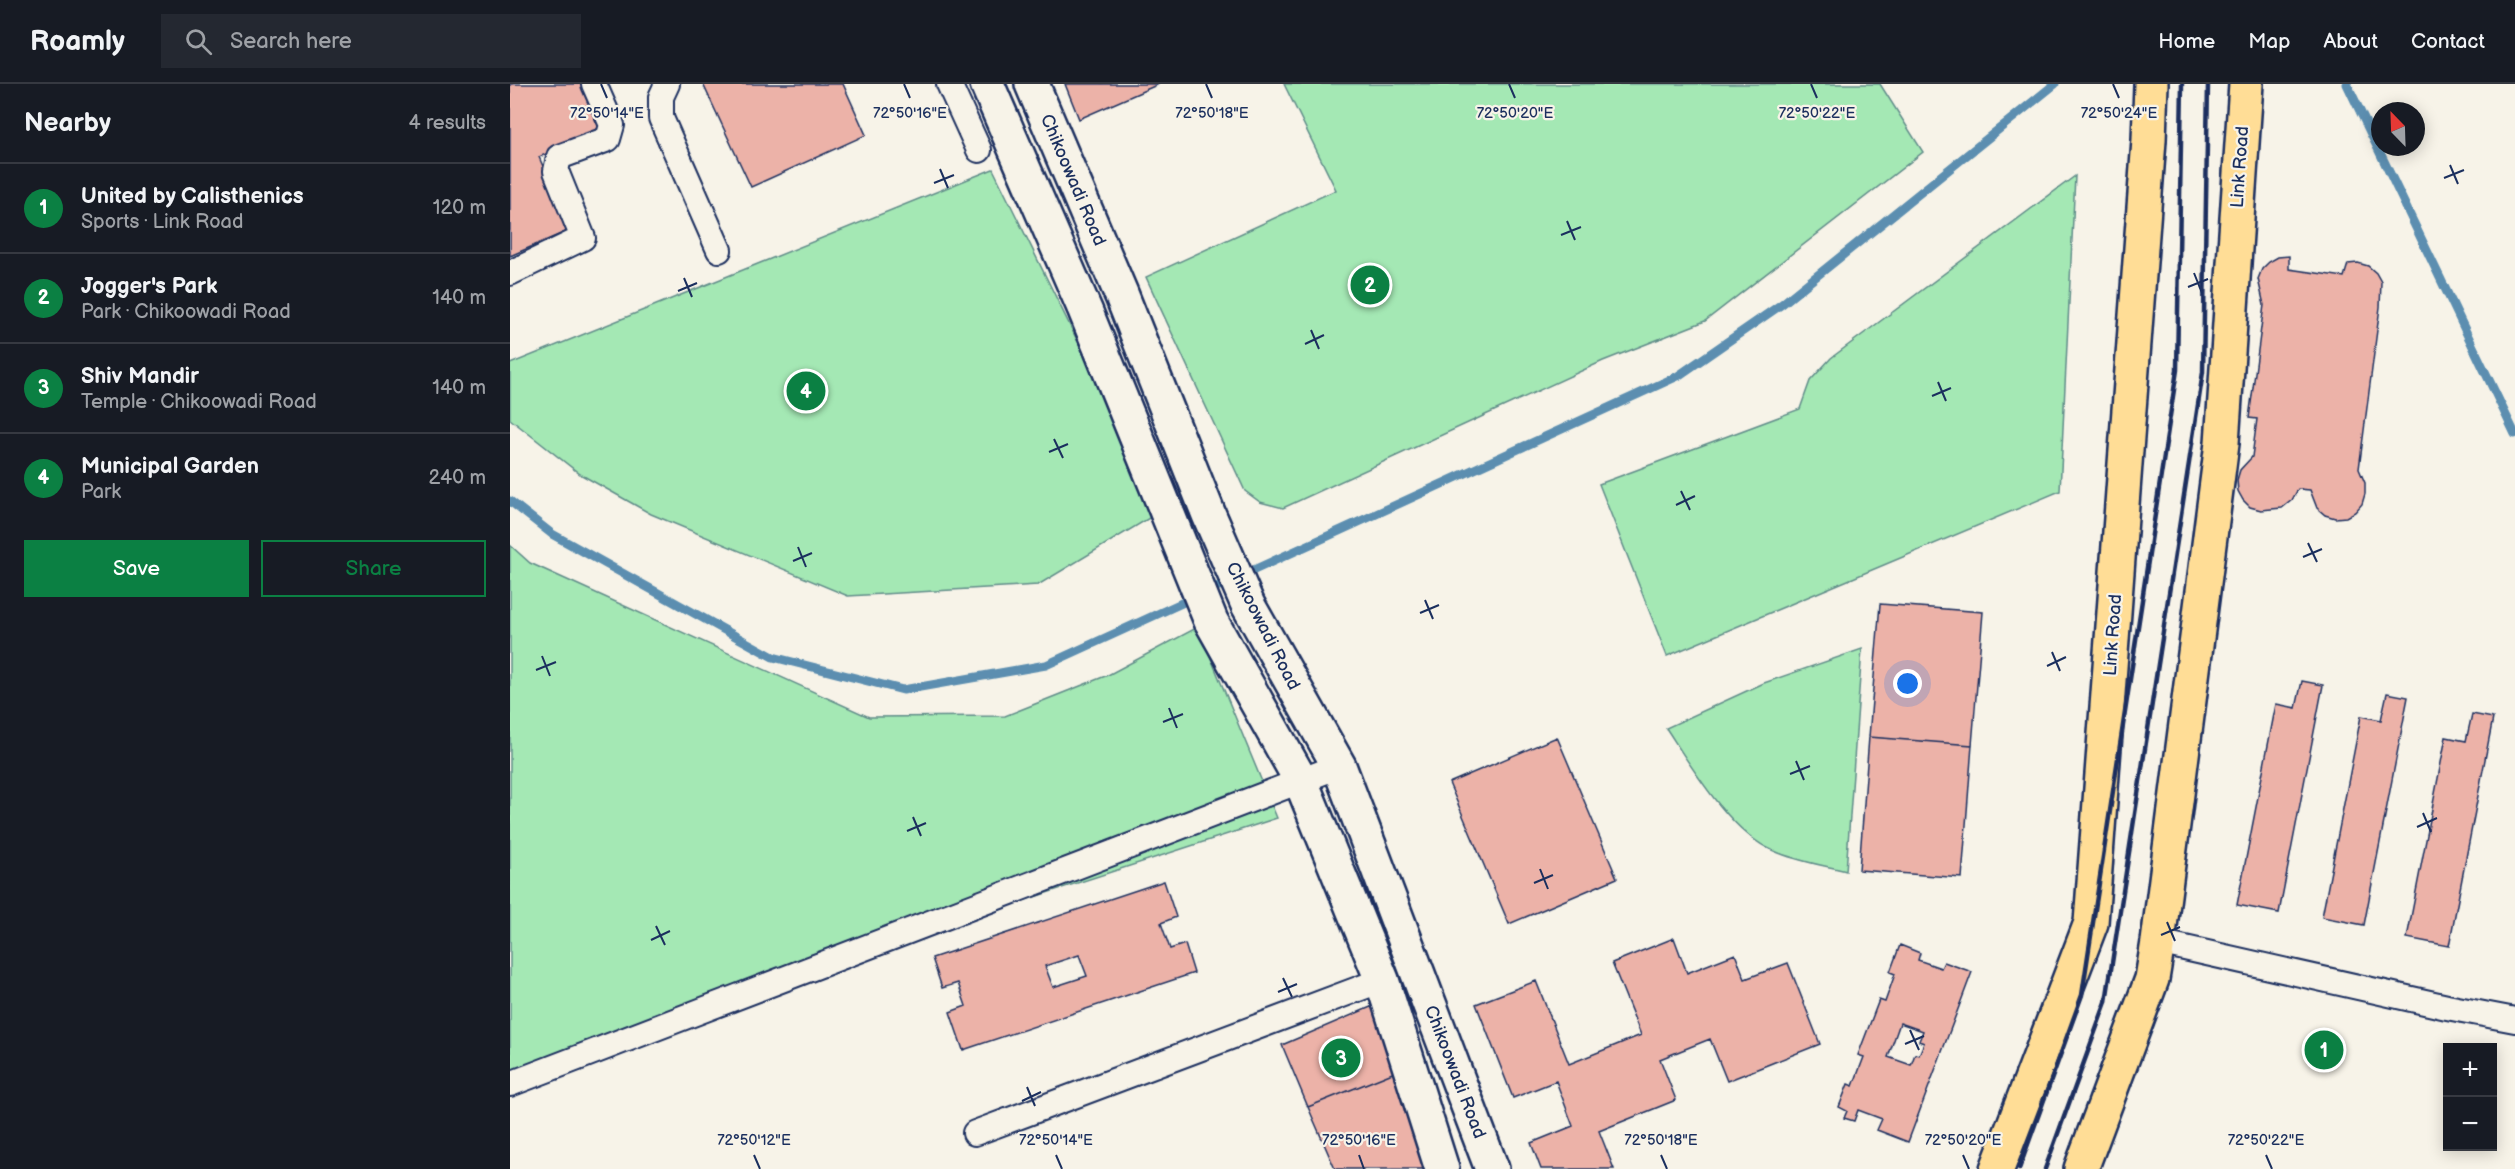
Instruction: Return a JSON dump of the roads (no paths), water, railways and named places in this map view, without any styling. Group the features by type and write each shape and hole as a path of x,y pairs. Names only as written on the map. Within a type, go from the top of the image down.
{"main road":[{"name":"Link Road","path":"1997,1169 2091,923 2149,140 2151,84"},
{"name":"Link Road","path":"2081,1169 2151,979 2158,942 2222,443 2246,84"}],"street":[{"path":"510,273 583,238 556,171 559,157 608,139 612,125 594,84"},
{"path":"667,84 661,97 661,118 719,250"},
{"path":"950,84 979,150"},
{"name":"Chikoowadi Road","path":"987,84 1085,310 1211,621 1300,780 1382,980 1442,1169"},
{"name":"Chikoowadi Road","path":"1032,84 1122,296 1248,605 1339,766 1492,1169"},
{"path":"510,1084 1339,766"},
{"path":"2158,942 2446,1007 2515,1020"},
{"path":"975,1133 1382,980"}],"waterway":[{"path":"510,501 552,534 773,657 903,690 1046,665 1678,376 1782,304 2055,84"},
{"path":"2347,84 2515,434"}],"railway":[{"path":"2019,1169 2082,995 2177,370 2182,84"},
{"path":"2045,1169 2106,1002 2203,372 2208,84"}],"place":[{"name":"Jogger's Park","path":"1370,285"},
{"name":"Municipal Garden","path":"806,391"},
{"name":"United by Calisthenics","path":"2324,1050"},
{"name":"Shiv Mandir","path":"1341,1058"}]}
